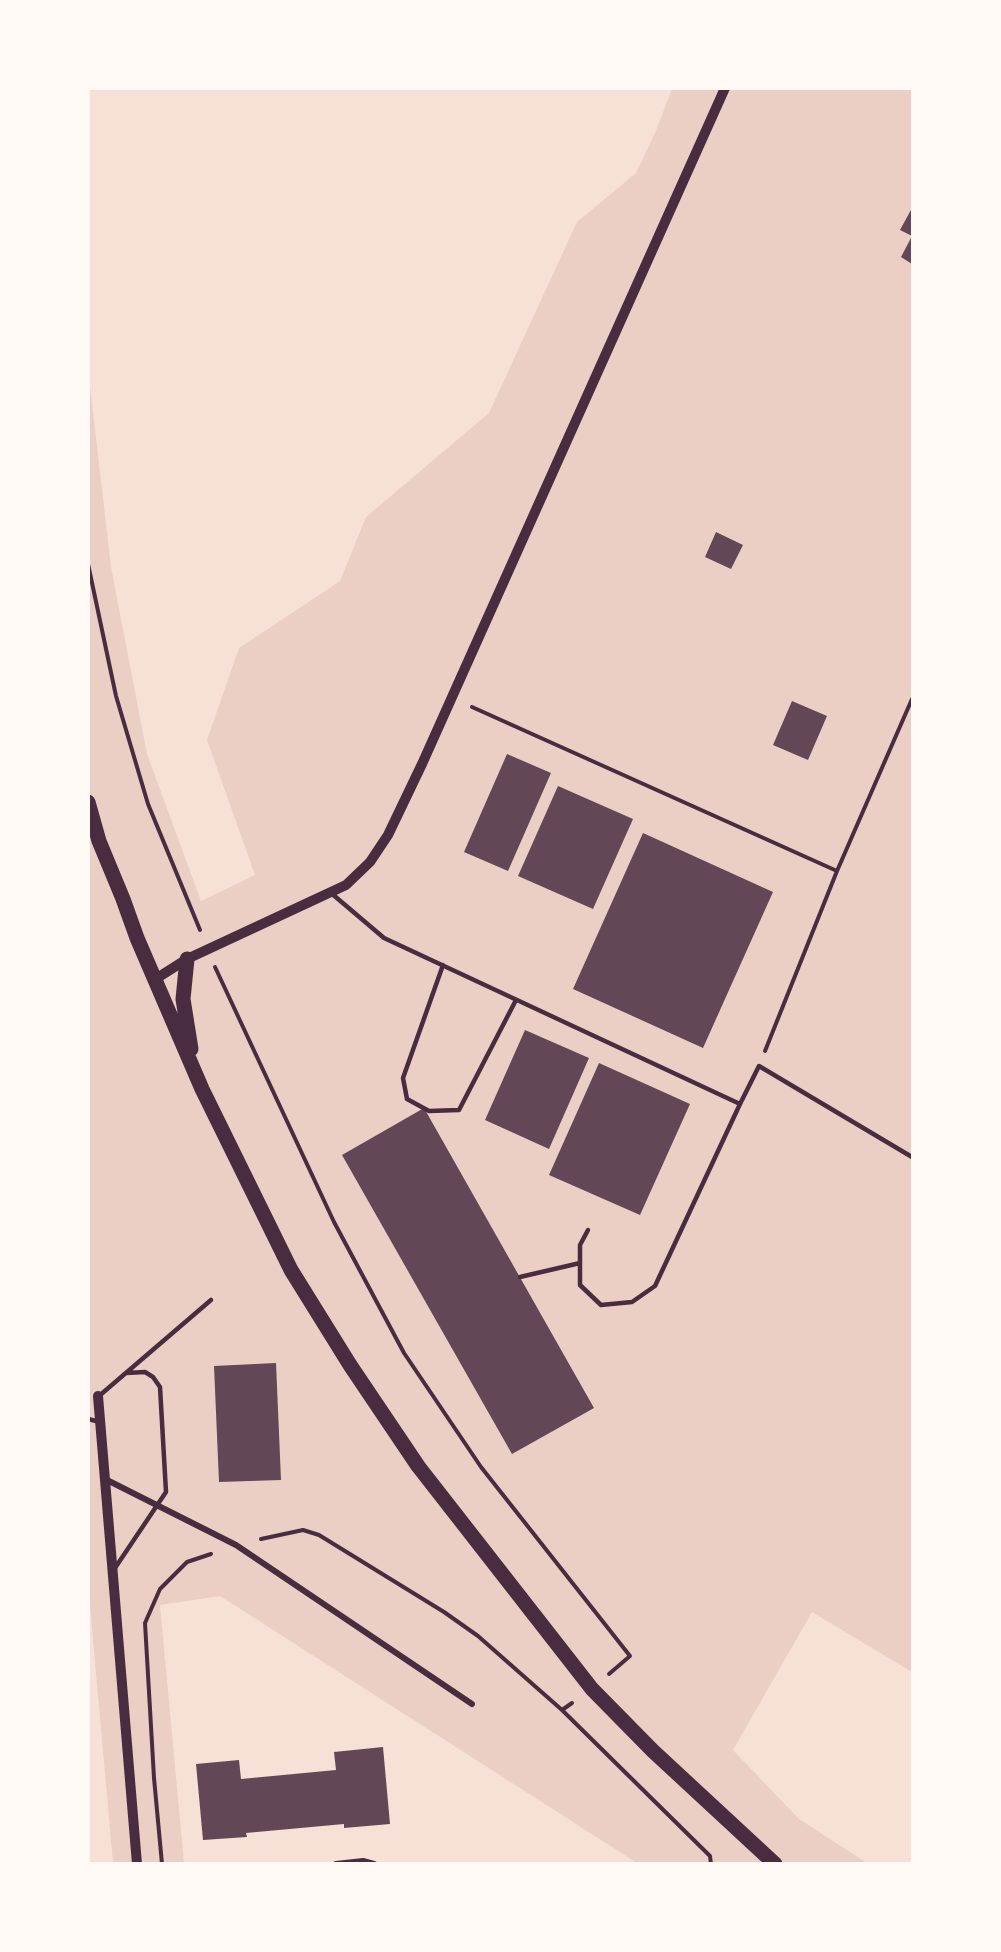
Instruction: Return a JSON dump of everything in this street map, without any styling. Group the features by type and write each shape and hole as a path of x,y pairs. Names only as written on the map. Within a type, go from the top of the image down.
{"main road":[{"path":"88,802 99,841 154,980 202,1089 291,1270 350,1365 418,1466 592,1689 653,1750 775,1863"},
{"path":"188,959 183,999 188,1038 202,1089"}],"street":[{"path":"154,980 188,959 331,893 358,875 388,835 452,698 724,88"},
{"path":"98,1396 137,1863"},
{"path":"105,1479 236,1545 472,1704"},
{"path":"336,1863 363,1861 374,1863"}],"lane":[{"path":"331,893 384,938 740,1104"},
{"path":"443,965 403,1078 407,1100 429,1111 459,1110 516,1000"},
{"path":"588,1230 580,1245 580,1285 600,1305 632,1302 655,1286 759,1066 912,1157"},
{"path":"520,1277 580,1263"},
{"path":"98,1396 211,1300"},
{"path":"113,1571 166,1492 160,1387 153,1377 145,1372 126,1372"},
{"path":"88,1419 100,1422"}],"path":[{"path":"88,564 116,696 148,804 225,991 334,1222 404,1353 481,1467 630,1656"},
{"path":"452,698 837,871"},
{"path":"759,1066 837,871 912,699"},
{"path":"162,1863 154,1779 145,1623 160,1589 187,1562 236,1545 303,1530 319,1535 444,1612 478,1636 562,1710 710,1856 711,1863"}],"shaded area":[{"path":"672,89 912,89 912,1672 812,1612 733,1750 799,1819 867,1863 637,1863 220,1596 160,1605 184,1863 113,1863 88,1584 88,369 111,567 147,754 201,901 255,875 207,740 239,648 340,581 366,517 489,413 577,222 636,173"}],"building":[{"path":"912,208 912,236 900,230"},
{"path":"912,236 912,264 901,257"},
{"path":"716,532 743,545 731,569 705,557"},
{"path":"792,701 827,716 808,760 773,745"},
{"path":"507,754 551,773 508,871 464,852"},
{"path":"558,786 633,819 593,909 518,876"},
{"path":"643,833 773,892 703,1048 573,989"},
{"path":"525,1030 589,1058 549,1149 485,1120"},
{"path":"599,1063 690,1104 640,1215 549,1175"},
{"path":"424,1108 594,1408 512,1454 342,1155"},
{"path":"276,1363 281,1480 219,1482 214,1366"},
{"path":"383,1747 390,1824 344,1828 344,1824 246,1833 247,1837 203,1840 196,1764 239,1760 241,1779 336,1770 334,1752"}]}
